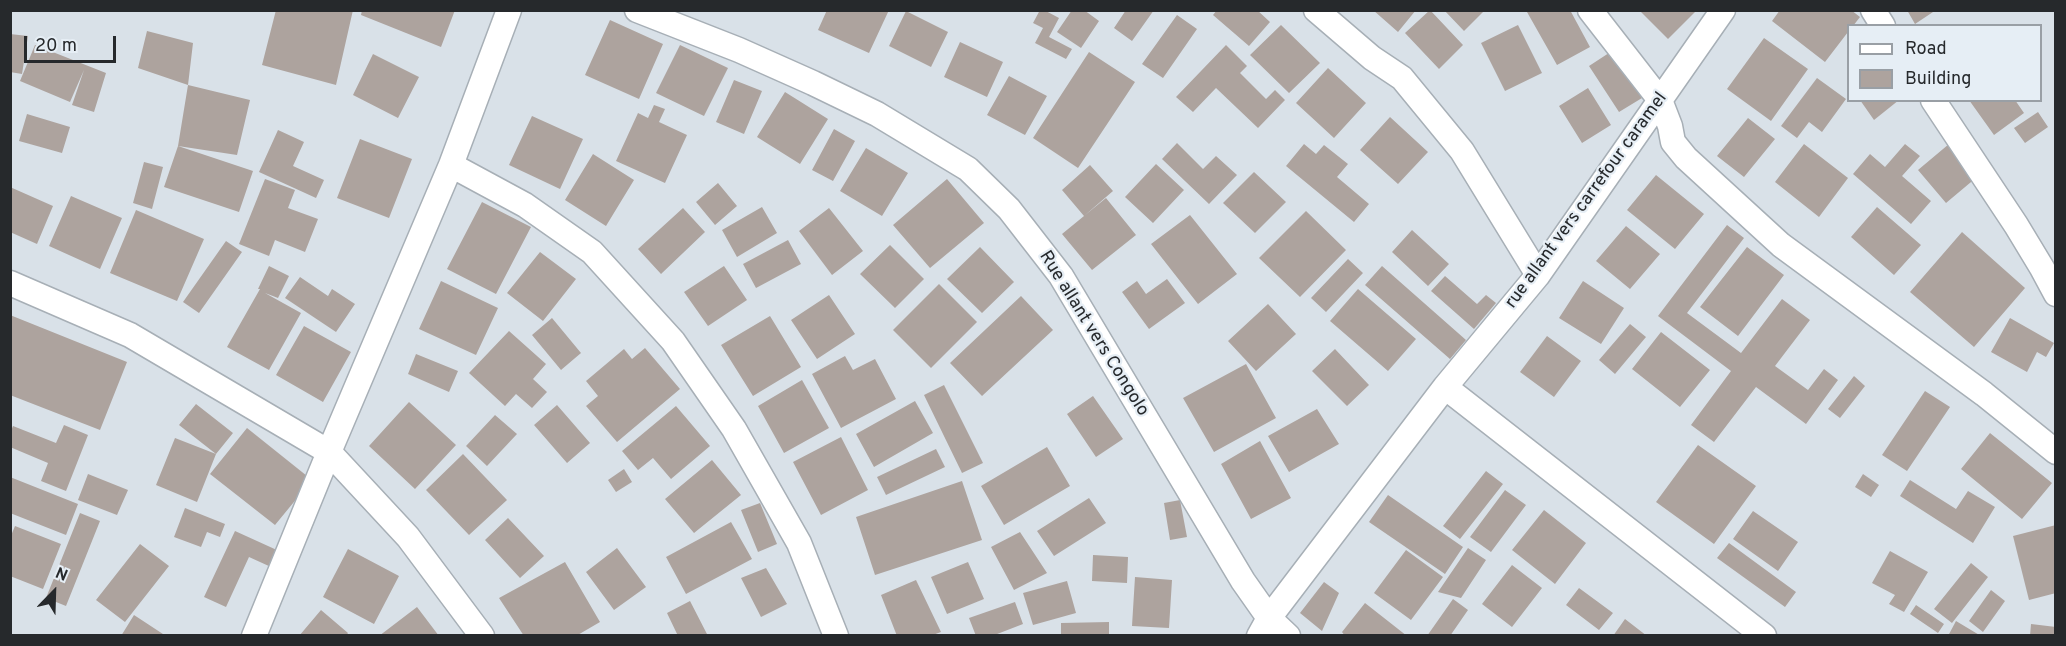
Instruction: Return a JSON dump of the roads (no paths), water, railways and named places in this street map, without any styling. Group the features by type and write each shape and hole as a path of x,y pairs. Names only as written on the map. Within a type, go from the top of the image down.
{"street":[{"path":"254,636 451,165 509,10"},
{"name":"Rue allant vers Congolo","path":"637,10 739,50 813,83 877,114 968,169 1009,209 1061,276 1243,580 1264,627 1288,636"},
{"path":"1316,10 1372,57 1402,78 1462,151 1538,274"},
{"path":"1590,10 1660,100 1673,141 1686,159 1781,245 1984,394 2055,452"},
{"name":"rue allant vers carrefour caramel","path":"1264,627 1445,387 1538,274 1723,10"},
{"path":"1873,10 1882,24"},
{"path":"1934,102 2016,225 2055,294"},
{"path":"451,165 525,205 592,252 673,341 734,429 799,543 836,636"},
{"path":"10,283 130,335 330,452 408,537 482,636"},
{"path":"1445,387 1764,636"}]}
